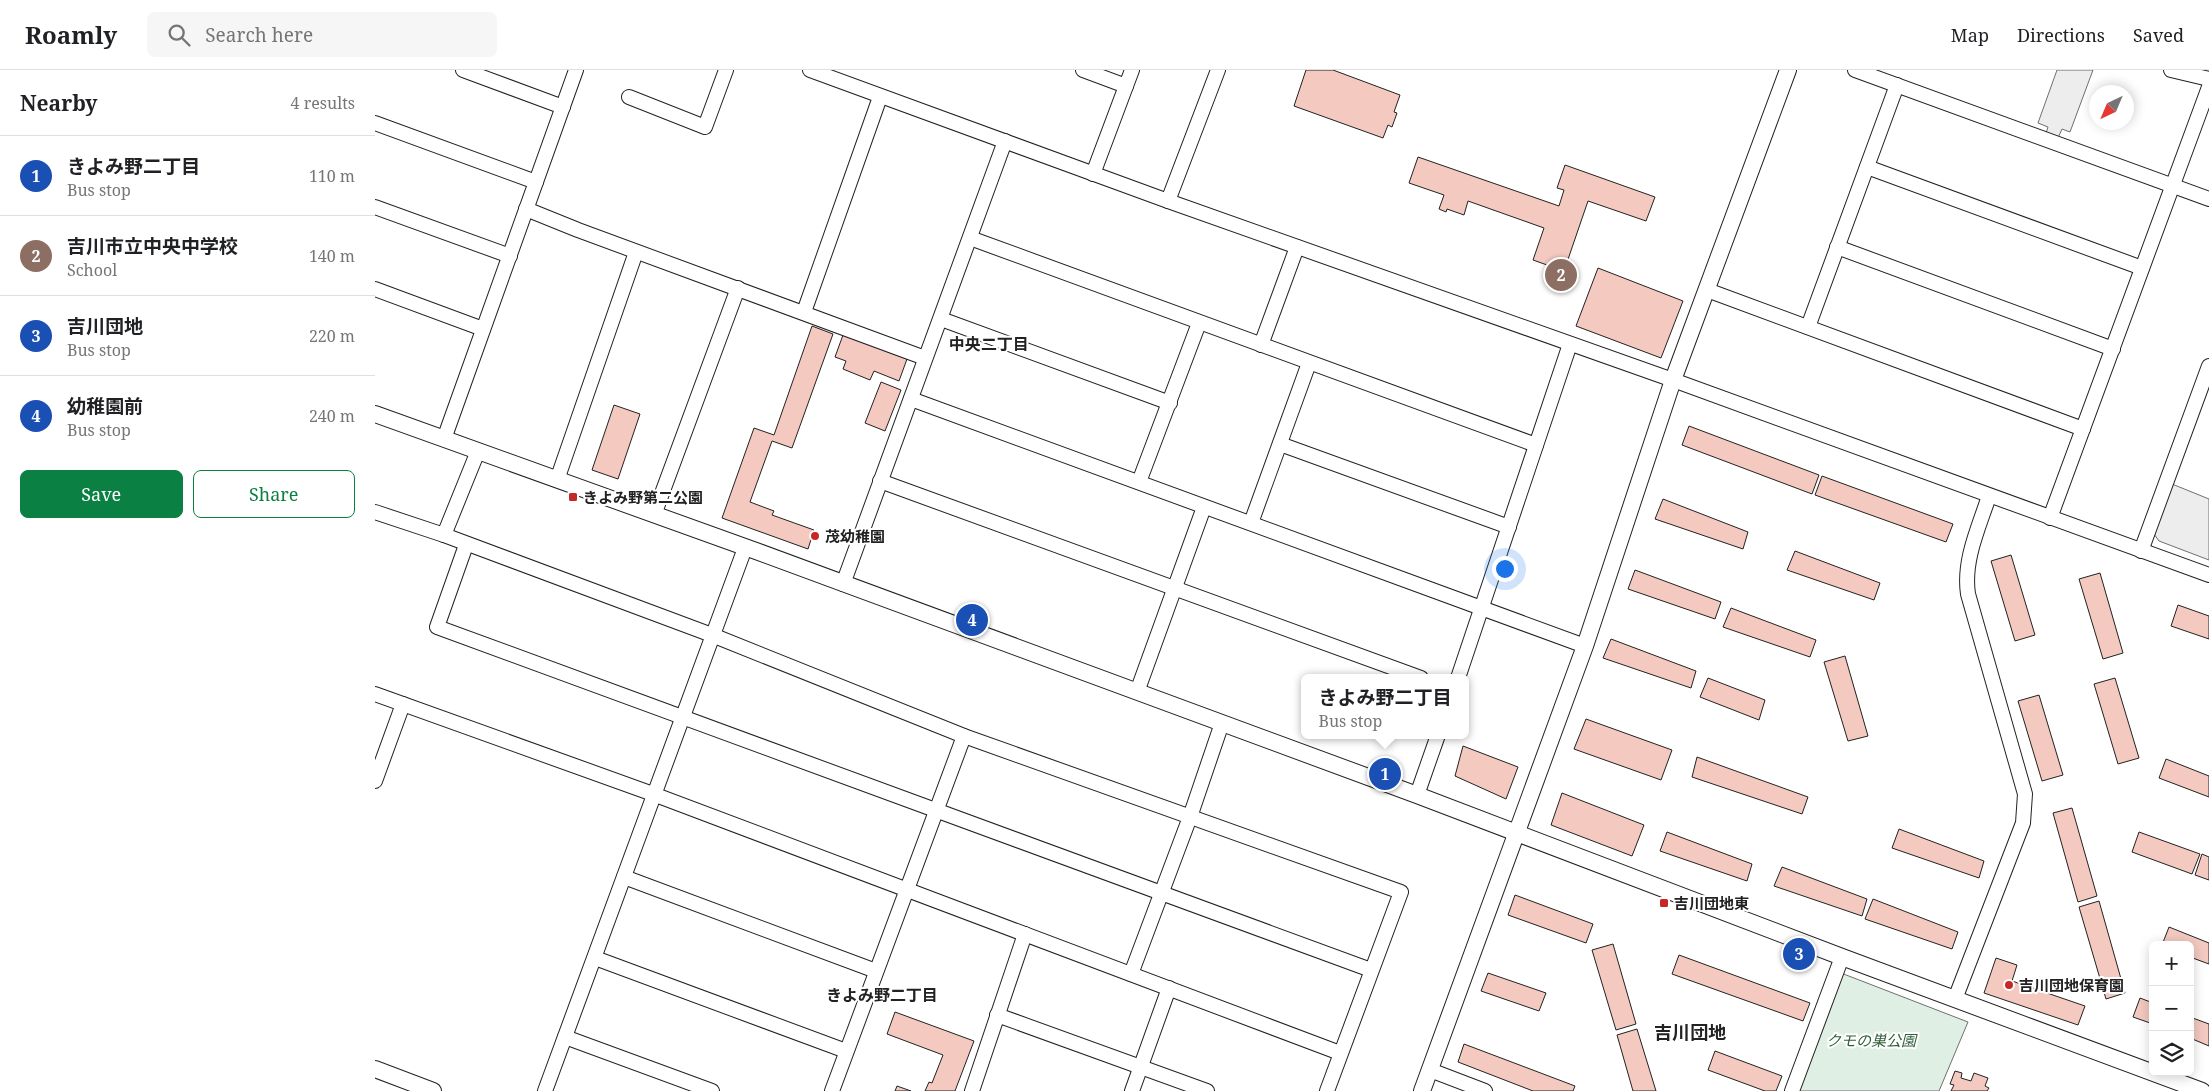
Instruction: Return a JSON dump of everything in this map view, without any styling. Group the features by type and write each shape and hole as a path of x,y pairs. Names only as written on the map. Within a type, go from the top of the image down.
{"street":[{"path":"463,70 563,107"},
{"path":"444,439 576,70"},
{"path":"629,97 705,126 726,70"},
{"path":"810,70 1093,174 1673,380 2209,575"},
{"path":"1083,70 1126,86"},
{"path":"1093,174 1132,70"},
{"path":"1168,201 1218,70"},
{"path":"1422,1091 1585,646 1673,380 1788,70"},
{"path":"1855,70 2209,199"},
{"path":"2171,70 2209,79"},
{"path":"1808,328 1897,85"},
{"path":"2050,518 2209,87"},
{"path":"804,312 880,97"},
{"path":"375,123 536,182"},
{"path":"843,584 1005,141"},
{"path":"1867,167 2142,268"},
{"path":"375,207 510,256"},
{"path":"526,209 636,252 804,312 925,358"},
{"path":"970,238 1535,446"},
{"path":"1261,344 1297,247"},
{"path":"1837,247 2113,349"},
{"path":"557,480 636,252"},
{"path":"654,515 738,288"},
{"path":"375,289 483,329"},
{"path":"1707,290 2083,429"},
{"path":"941,319 1170,403"},
{"path":"1139,482 1199,322"},
{"path":"1459,674 1570,344"},
{"path":"1251,523 1309,363"},
{"path":"2141,551 2209,366"},
{"path":"911,399 1585,646"},
{"path":"375,414 1417,795 1842,957 2202,1091"},
{"path":"1281,444 1509,527"},
{"path":"445,535 478,451"},
{"path":"880,481 1410,674"},
{"path":"1955,998 2023,823 2025,811 2025,794 1965,579 1989,496"},
{"path":"1137,692 1204,507"},
{"path":"375,512 445,535 712,635 964,736 1401,892 1327,1091"},
{"path":"466,544 437,627 685,717 936,812 1371,970"},
{"path":"545,1091 595,958 653,794 685,717 712,635 745,548"},
{"path":"375,694 653,794 1340,1053"},
{"path":"375,781 403,704"},
{"path":"1131,974 1190,817 1222,723"},
{"path":"831,1091 964,736"},
{"path":"1417,795 1437,739"},
{"path":"624,878 876,971"},
{"path":"971,1091 1025,934"},
{"path":"1792,1091 1842,957"},
{"path":"595,958 846,1051"},
{"path":"1132,1091 1169,988"},
{"path":"997,1016 1207,1091"},
{"path":"565,1037 713,1091"},
{"path":"375,1070 433,1091"},
{"path":"1430,1070 1485,1091"}],"green space":[{"name":"クモの巣公園","path":"1841,973 1968,1022 1939,1091 1797,1091"}],"shaded area":[{"path":"2057,70 2093,70 2070,132 2062,129 2058,138 2046,133 2048,127 2038,123"},
{"path":"2172,484 2209,499 2209,560 2159,541 2154,534"}],"building":[{"path":"1306,70 1333,70 1400,95 1394,112 1397,113 1392,127 1388,125 1383,138 1294,106"},
{"path":"1418,157 1559,206 1564,190 1557,188 1565,165 1655,197 1646,221 1588,201 1564,271 1533,260 1544,228 1468,201 1464,215 1447,209 1446,212 1439,209 1444,195 1409,183"},
{"path":"1598,268 1683,301 1661,358 1576,326"},
{"path":"812,326 833,334 792,448 772,441 750,502 774,511 772,515 814,530 808,549 722,518 754,428 774,435"},
{"path":"843,335 907,359 899,381 874,371 870,380 843,369 846,361 835,357"},
{"path":"881,382 901,390 885,431 865,423"},
{"path":"614,405 640,414 618,479 592,470"},
{"path":"1689,426 1819,475 1812,494 1682,445"},
{"path":"1822,476 1953,524 1946,542 1815,495"},
{"path":"1663,499 1748,532 1743,549 1655,519"},
{"path":"1795,551 1880,583 1874,600 1787,570"},
{"path":"2011,555 2035,635 2015,641 1991,561"},
{"path":"1635,570 1721,602 1715,619 1628,589"},
{"path":"2100,573 2123,653 2103,659 2079,579"},
{"path":"2178,605 2209,616 2209,639 2171,626"},
{"path":"1731,608 1816,640 1810,657 1723,627"},
{"path":"1611,639 1696,671 1691,688 1603,658"},
{"path":"1845,656 1868,736 1848,741 1824,662"},
{"path":"1708,678 1765,700 1759,720 1700,697"},
{"path":"2115,678 2139,758 2118,764 2094,684"},
{"path":"2039,695 2063,775 2042,781 2018,701"},
{"path":"1586,719 1672,750 1661,780 1574,749"},
{"path":"1463,746 1518,767 1506,799 1455,776"},
{"path":"1697,757 1808,797 1802,814 1692,777"},
{"path":"2166,759 2209,776 2209,797 2159,778"},
{"path":"1562,793 1644,825 1632,856 1551,825"},
{"path":"2072,808 2097,896 2078,902 2053,813"},
{"path":"1899,829 1984,861 1979,878 1892,848"},
{"path":"1667,832 1752,864 1747,881 1660,851"},
{"path":"2139,832 2200,854 2192,874 2132,852"},
{"path":"2202,854 2209,857 2209,880 2195,875"},
{"path":"1782,867 1867,899 1862,916 1774,886"},
{"path":"1515,895 1593,924 1586,943 1508,915"},
{"path":"1873,899 1958,932 1952,949 1865,919"},
{"path":"2099,901 2125,993 2106,999 2079,907"},
{"path":"2169,927 2209,943 2209,964 2194,958 2194,941 2164,941"},
{"path":"1613,944 1636,1024 1616,1030 1592,950"},
{"path":"1679,955 1810,1003 1803,1021 1672,974"},
{"path":"1996,958 2017,965 2012,981 2085,1006 2078,1025 1984,993"},
{"path":"1488,973 1546,993 1539,1011 1481,991"},
{"path":"2140,998 2149,1001 2149,1023 2133,1017"},
{"path":"895,1012 974,1041 955,1091 925,1091 929,1082 932,1083 943,1055 887,1034"},
{"path":"2194,1018 2209,1024 2209,1046 2194,1040"},
{"path":"1637,1029 1656,1091 1633,1091 1617,1035"},
{"path":"1464,1044 1575,1086 1573,1091 1533,1091 1458,1062"},
{"path":"1715,1051 1782,1076 1776,1091 1765,1091 1708,1070"},
{"path":"1955,1071 1962,1073 1961,1078 1971,1081 1974,1073 1988,1078 1985,1086 1989,1088 1987,1091 1951,1091 1954,1085 1950,1084"},
{"path":"897,1086 911,1091 895,1091"}],"place":[{"name":"吉川市立中央中学校","path":"1561,275"},
{"name":"きよみ野第二公園","path":"573,497"},
{"name":"茂幼稚園","path":"815,536"},
{"name":"幼稚園前","path":"972,620"},
{"name":"きよみ野二丁目","path":"1385,774"},
{"name":"吉川団地東","path":"1664,903"},
{"name":"吉川団地","path":"1799,954"},
{"name":"吉川団地保育園","path":"2009,985"}],"district":[{"name":"中央二丁目","path":"989,344"},
{"name":"きよみ野二丁目","path":"882,995"},
{"name":"吉川団地","path":"1690,1032"}]}
